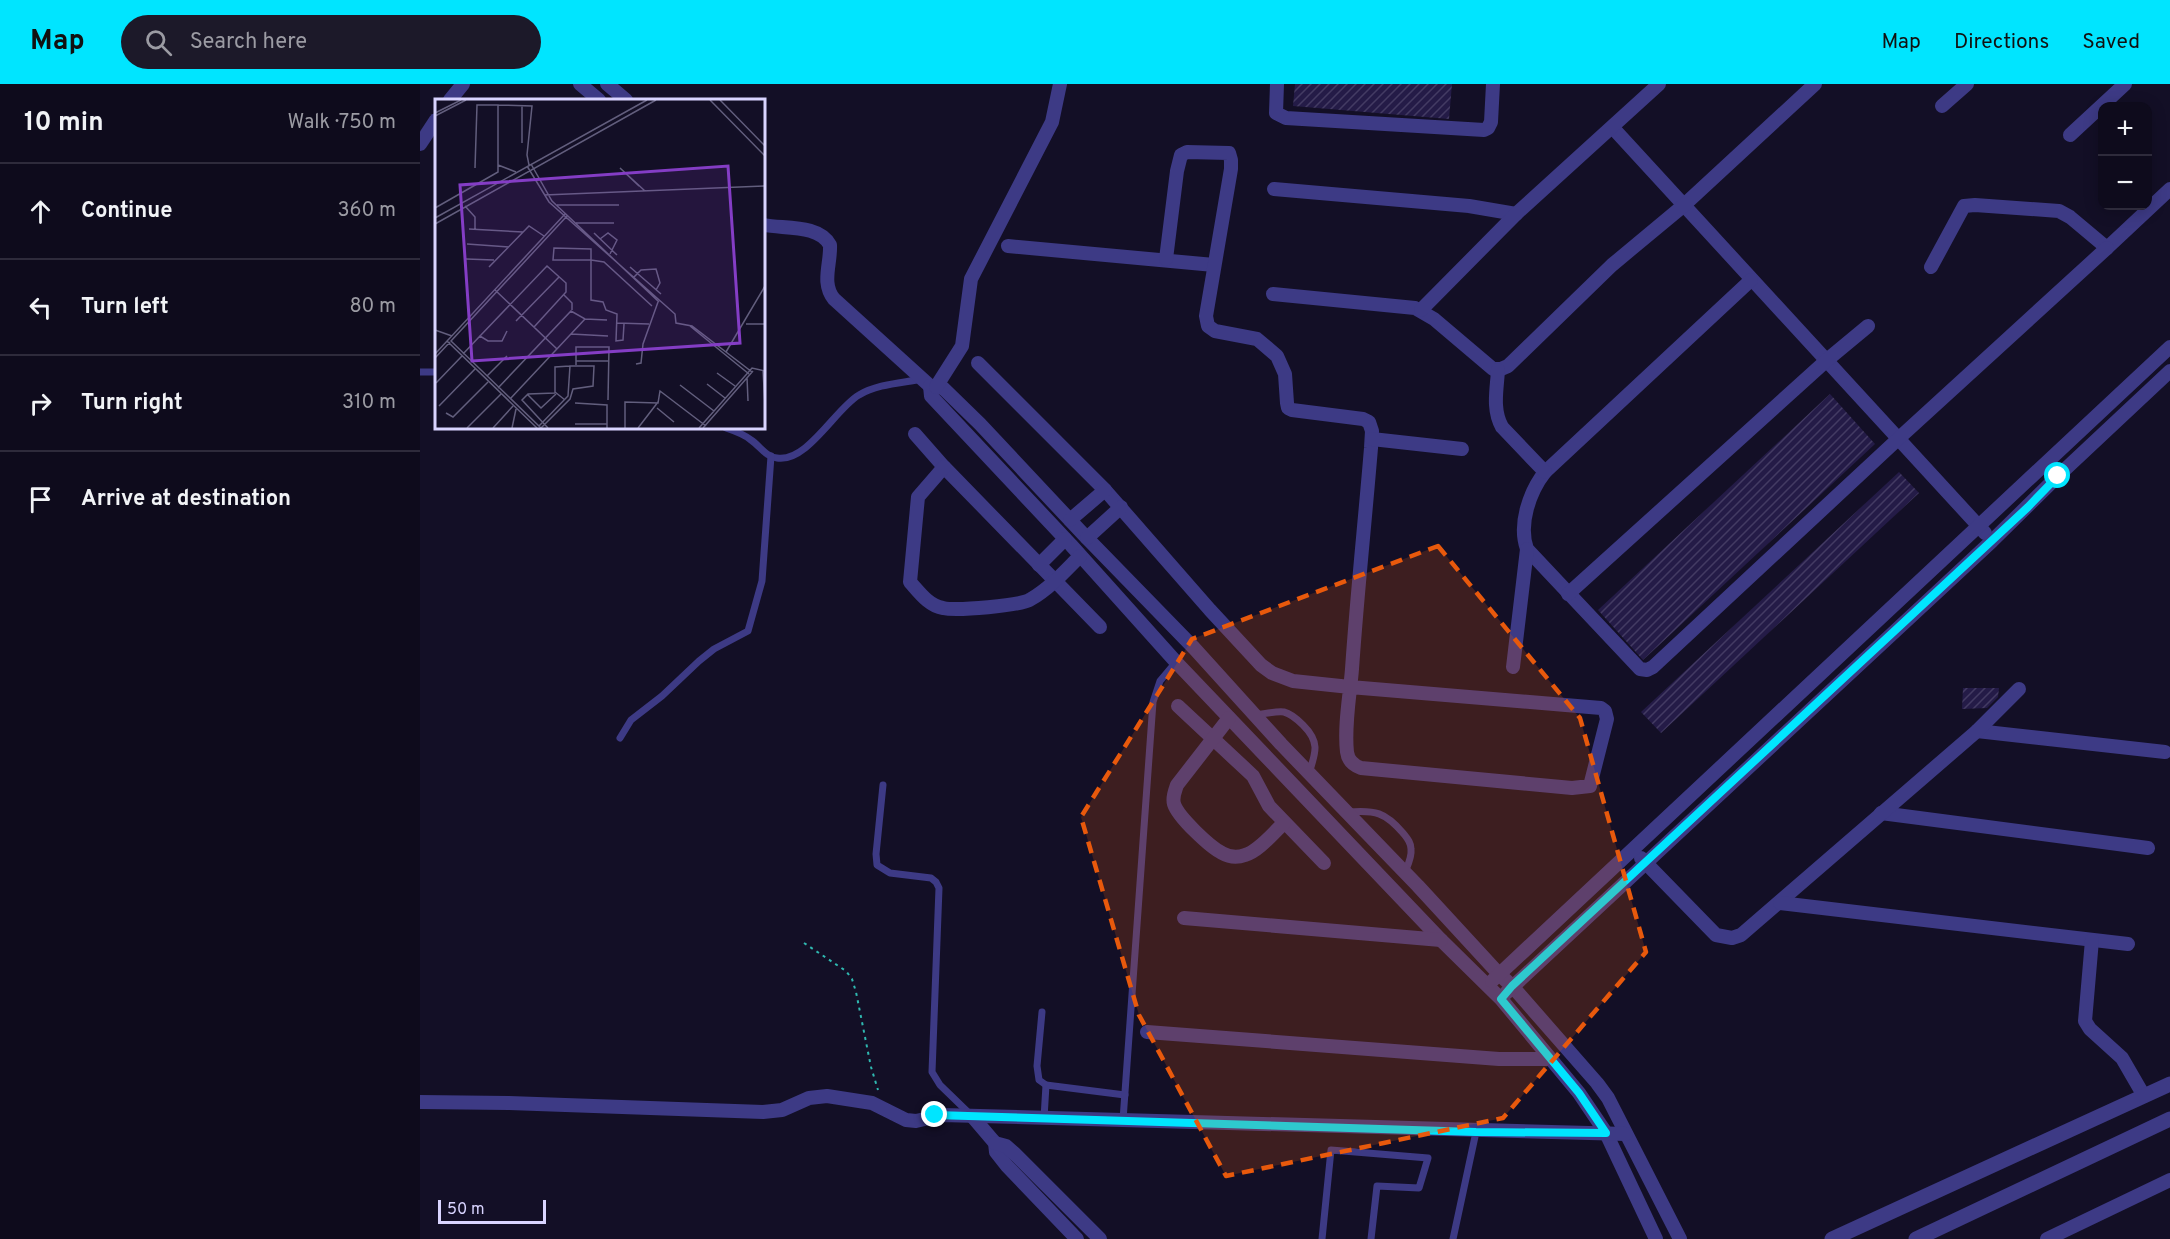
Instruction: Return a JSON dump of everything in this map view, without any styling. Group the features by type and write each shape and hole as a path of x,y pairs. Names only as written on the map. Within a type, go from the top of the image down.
{"street":[{"path":"451,99 463,84"},
{"path":"580,84 598,99"},
{"path":"607,84 625,99"},
{"path":"929,384 962,346 972,279 1052,122 1060,84"},
{"path":"1278,84 1276,113 1286,118 1485,130 1491,122 1493,84"},
{"path":"1420,310 1516,214 1659,84"},
{"path":"1273,294 1385,304 1420,310 1434,319 1493,369 1498,370 1508,366 1612,265 1683,206 1815,84"},
{"path":"1942,106 1967,84"},
{"path":"2070,135 2125,84"},
{"path":"420,144 435,122"},
{"path":"1613,128 1992,541"},
{"path":"978,363 1105,490 1261,665 1272,673 1293,681 1350,687 1601,708 1605,711 1607,718 1592,784 1587,788 1572,788 1355,766 1347,755 1346,738 1350,687 1372,439 1371,426 1367,420 1306,413 1288,408 1285,374 1277,356 1257,339 1210,329 1206,316 1231,169 1230,155 1226,152 1187,152 1181,155 1176,171 1166,259"},
{"path":"1274,189 1468,206 1516,214"},
{"path":"1527,549 1637,667 1647,670 1653,667 2170,189"},
{"path":"1930,267 1960,212 1964,207 1971,205 2059,212 2070,216 2108,248"},
{"path":"765,225 814,231 823,236 830,245 826,278 831,296 929,384 943,388 980,424 1405,872 1493,980 1501,999 1579,1093 1606,1133 1656,1239"},
{"path":"1008,246 1214,265"},
{"path":"1513,667 1527,549 1524,537 1528,505 1535,485 1545,472 1751,280"},
{"path":"1568,594 1827,360 1868,326"},
{"path":"1493,980 2170,347"},
{"path":"1498,370 1496,409 1498,419 1502,427 1545,472"},
{"path":"1501,999 1512,986 1992,541 2170,371"},
{"path":"929,384 931,396 1176,662 1441,940 1493,980 1512,986 1608,1098 1680,1239"},
{"path":"915,434 944,467 1100,627"},
{"path":"1372,439 1462,449"},
{"path":"2043,465 2058,476"},
{"path":"944,467 921,491 916,502 910,582 931,603 943,608 1009,606 1029,601 1055,582 1080,556"},
{"path":"1070,520 1105,490"},
{"path":"1087,538 1120,507"},
{"path":"1038,565 1065,539"},
{"path":"1176,662 1194,648"},
{"path":"1633,850 1716,936 1732,938 1741,935 1977,731 2019,689"},
{"path":"1178,706 1253,776 1265,800 1284,823 1324,863"},
{"path":"1229,718 1177,785 1174,800 1181,816 1220,852 1236,857 1250,853 1284,823"},
{"path":"1977,731 2165,752"},
{"path":"1881,813 2148,848"},
{"path":"1780,903 2128,944"},
{"path":"1184,918 1441,940"},
{"path":"2092,940 2085,1021 2090,1029 2122,1058 2144,1096"},
{"path":"1147,1032 1498,1059 1550,1059"},
{"path":"1832,1239 2170,1084"},
{"path":"420,1102 521,1103 764,1112 782,1110 808,1098 827,1096 865,1101 902,1119 913,1121 935,1115 1476,1132 1626,1134"},
{"path":"972,1116 994,1143 996,1152 1007,1166 1077,1239"},
{"path":"1916,1239 2170,1119"},
{"path":"994,1143 1006,1146 1014,1153 1100,1239"},
{"path":"2047,1239 2170,1180"}],"lane":[{"path":"728,429 751,439 771,456 781,459 800,451 823,433 848,402 866,391 929,384"},
{"path":"620,738 631,720 662,696 699,661 714,649 746,633 749,629 762,581 771,456"},
{"path":"1124,1120 1153,702 1160,681 1176,662"},
{"path":"1255,715 1284,712 1295,717 1310,732 1316,749 1309,773"},
{"path":"883,784 876,854 877,865 890,873 931,878 939,888 932,1072 940,1085 972,1116"},
{"path":"1347,812 1380,813 1388,817 1400,829 1411,847 1411,858 1405,872"},
{"path":"1042,1012 1037,1066 1040,1080 1046,1085 1125,1095"},
{"path":"1044,1118 1046,1085"},
{"path":"1453,1239 1476,1132"},
{"path":"1322,1239 1331,1150 1428,1158 1419,1188 1377,1186 1371,1239"}],"path":[{"path":"804,943 846,971 852,979 871,1067 883,1108"}],"highlighted area":[{"path":"1438,546 1580,718 1646,952 1503,1118 1226,1176 1139,1015 1081,817 1192,639"}],"building":[{"path":"1295,84 1452,84 1449,119 1293,106"},
{"path":"1830,394 1875,444 1643,660 1598,610"},
{"path":"1899,472 1919,493 1661,733 1641,712"},
{"path":"1963,688 1999,688 1998,697 1987,708 1962,709"}],"route":[{"path":"935,1115 1476,1132 1606,1133 1579,1093 1501,999 1512,986 2028,507 2058,476"}]}
